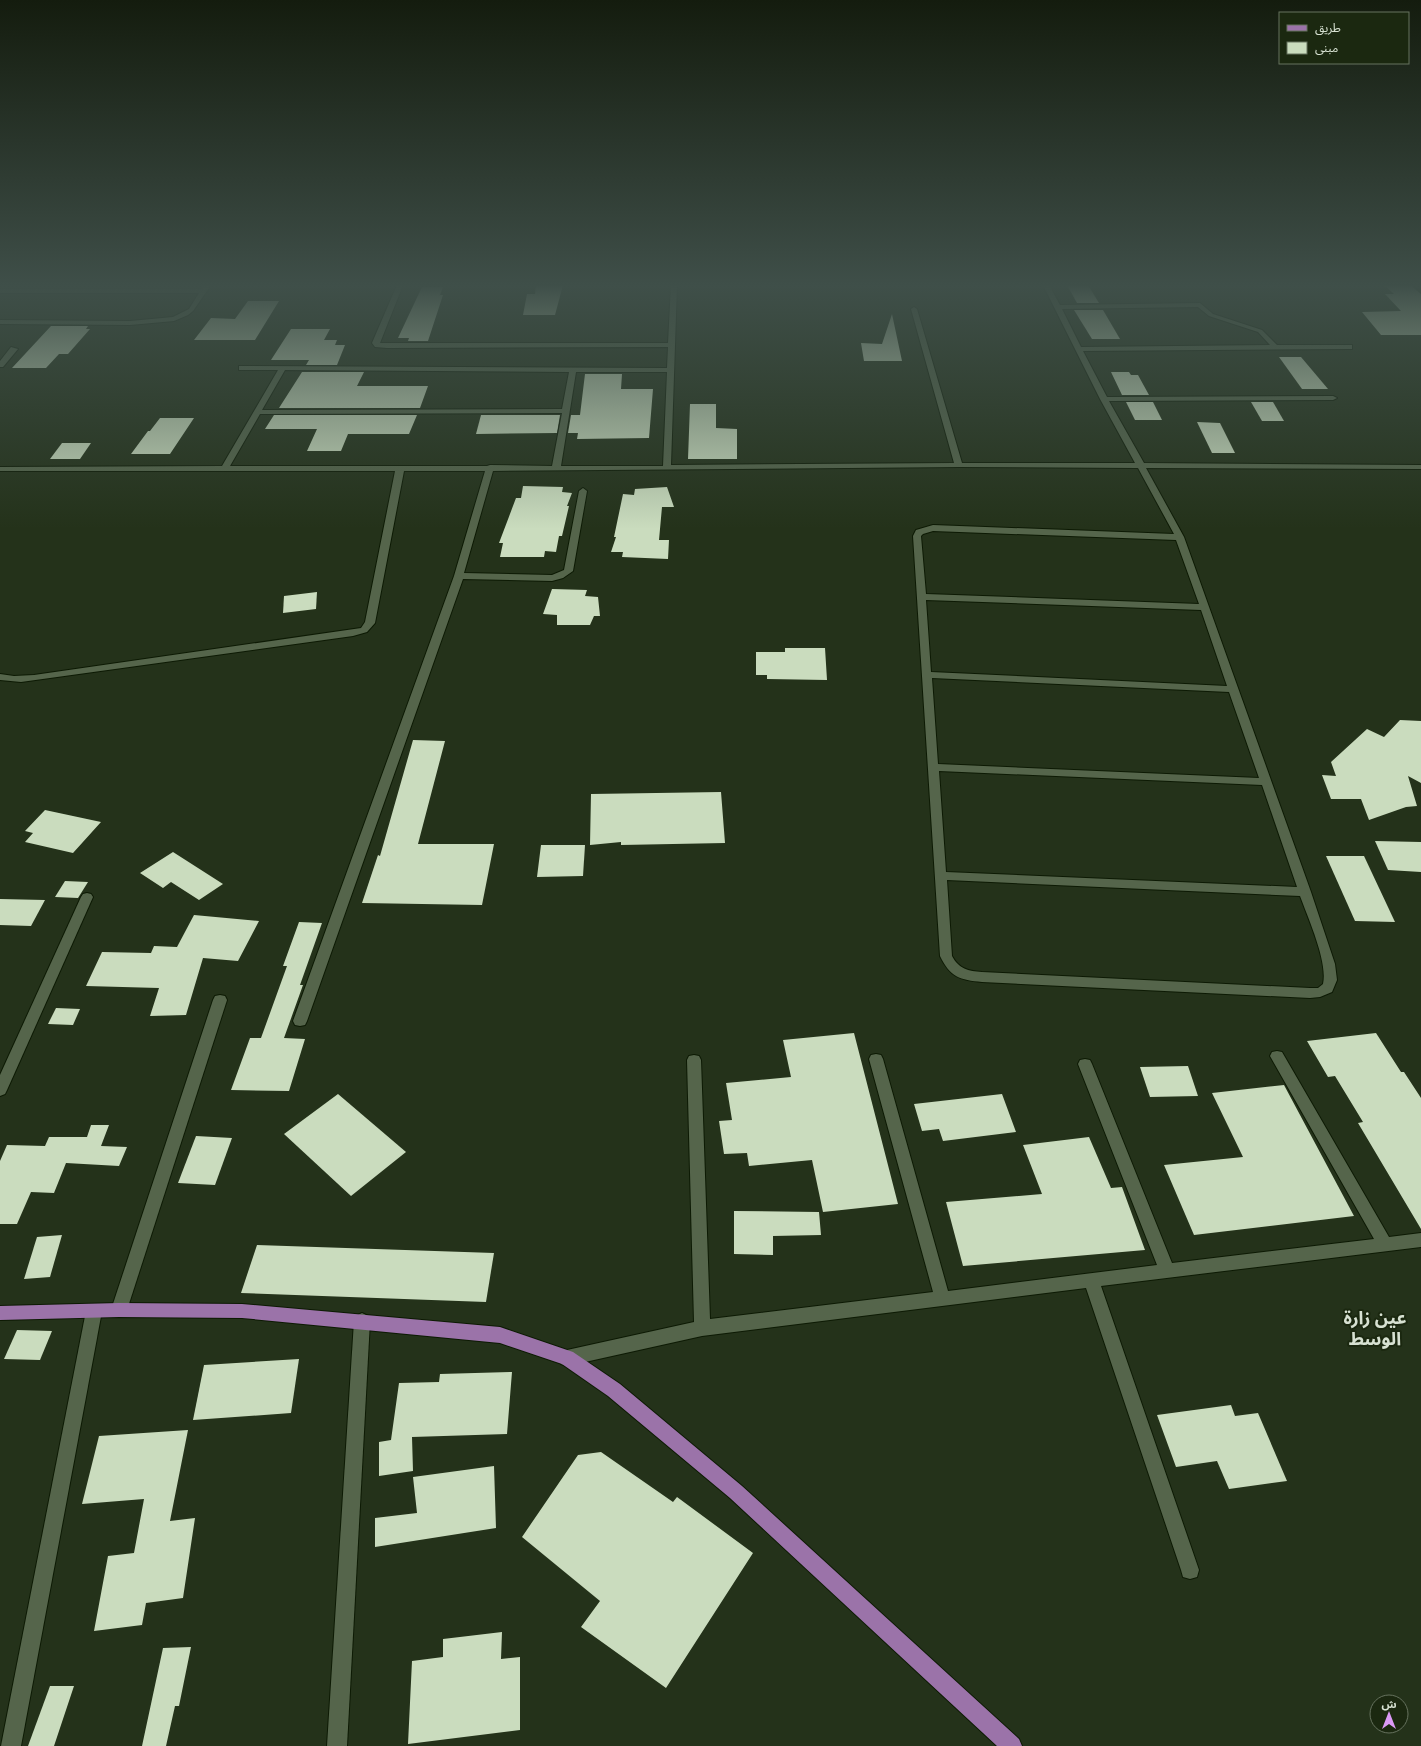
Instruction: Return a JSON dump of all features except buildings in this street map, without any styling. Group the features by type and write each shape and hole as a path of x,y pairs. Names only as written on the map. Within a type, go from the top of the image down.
{"main road":[{"path":"0,1312 119,1310 242,1311 500,1335 567,1358 614,1390 736,1492 1012,1746"}],"street":[{"path":"667,468 670,366"},
{"path":"931,366 959,465"},
{"path":"1087,366 1180,537 1327,955 1331,973 1329,985 1323,991 1310,993 968,976 956,972 950,965 946,956 917,536 925,529 933,528 1180,537"},
{"path":"242,368 670,370"},
{"path":"225,468 282,369"},
{"path":"556,468 573,369"},
{"path":"1104,399 1333,398"},
{"path":"257,412 566,412"},
{"path":"0,469 667,468 959,465 1421,466"},
{"path":"0,677 18,680 32,679 55,674 353,633 364,630 370,623 400,468"},
{"path":"300,1021 459,576 490,468"},
{"path":"459,576 552,578 560,576 568,571 583,491"},
{"path":"922,597 1205,607"},
{"path":"927,675 1233,689"},
{"path":"933,767 1266,782"},
{"path":"940,876 1305,892"},
{"path":"0,1090 87,897"},
{"path":"119,1310 220,1000"},
{"path":"1277,1056 1385,1244"},
{"path":"876,1059 942,1298"},
{"path":"694,1060 702,1328"},
{"path":"1085,1064 1167,1271"},
{"path":"567,1358 702,1328 1421,1240"},
{"path":"1091,1280 1190,1570"},
{"path":"11,1746 94,1311"},
{"path":"337,1746 362,1322"}],"district":[{"name":"عين زارة الوسط","path":"1375,1328"}]}
